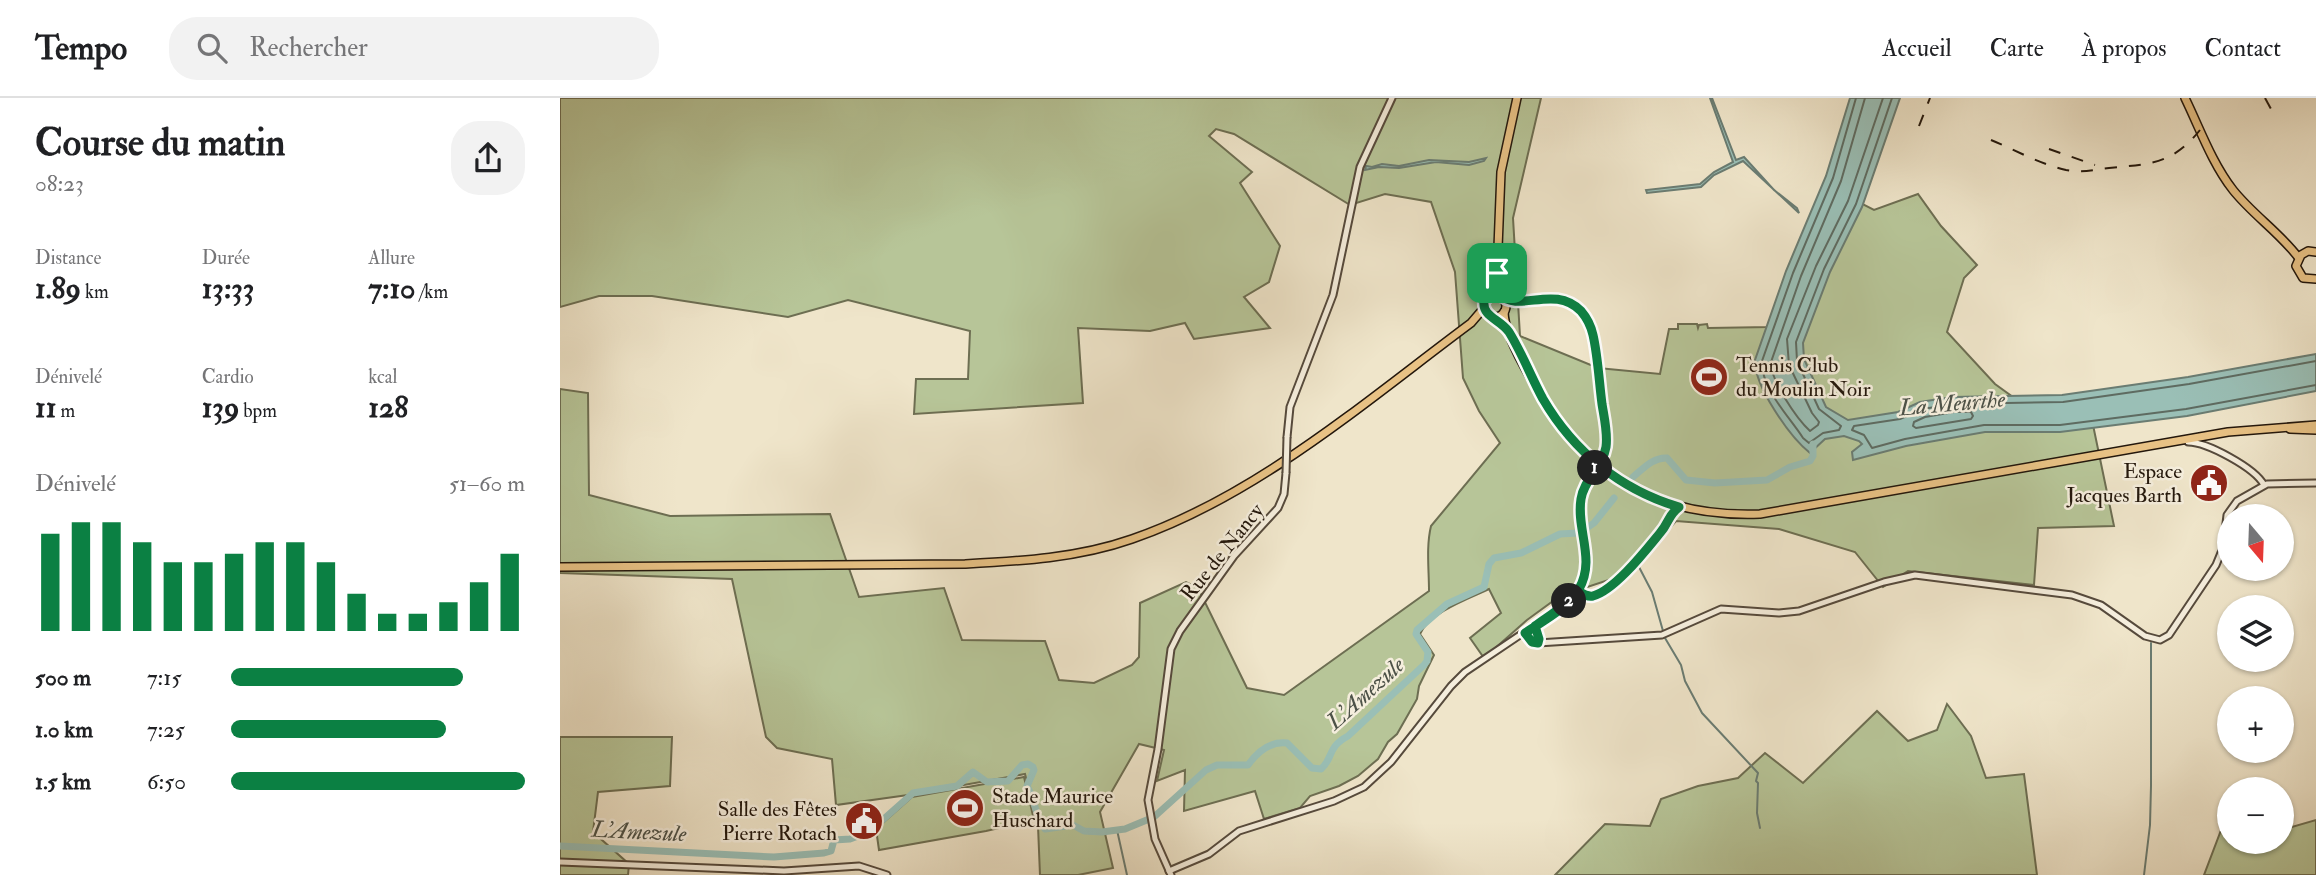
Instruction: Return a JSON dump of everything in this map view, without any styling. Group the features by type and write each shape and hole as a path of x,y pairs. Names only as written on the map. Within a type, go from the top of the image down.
{"main road":[{"path":"1471,323 1483,309 1484,301 1491,295 1497,273 1501,172 1517,98"},
{"path":"2185,98 2226,180 2247,206 2280,235 2309,252 2296,267 2303,278 2315,280"},
{"path":"1497,273 1508,331"},
{"path":"1491,295 1502,297"},
{"path":"1483,309 1508,331 1559,424 1587,455 1609,473 1642,493 1679,507 1733,514 1786,511 2228,432 2268,428 2316,428"},
{"path":"560,567 965,564 1077,554 1182,520 1231,494 1280,464 1471,323 1480,317 1492,316 1505,310"}],"street":[{"name":"Rue de Nancy","path":"1170,873 1157,845 1148,795 1158,749 1169,657 1174,643 1234,556 1279,508 1284,495 1290,407 1333,295 1360,167 1391,98"},
{"path":"1170,873 1204,856 1238,831 1334,802 1364,788 1391,762 1459,678 1535,628 1578,591 1586,571 1581,499 1606,443 1594,337 1586,318 1573,305 1558,299 1510,302 1502,297"},
{"path":"1505,310 1527,300"},
{"path":"2153,445 2192,441 2206,445 2250,471 2264,485"},
{"path":"1525,633 1532,642 1662,635 1721,609 1779,613 1799,611 1884,582 1916,575 2002,588 2064,593 2101,605 2145,636 2155,640 2164,639 2216,565 2223,548 2227,515 2231,508 2245,495 2264,485 2316,483"},
{"path":"1578,591 1589,596 1606,589 1620,578 1679,507"},
{"path":"560,862 784,871 859,866 887,875"}],"green space":[{"path":"560,98 1541,98 1513,218 1520,336 1598,368 1660,374 1669,329 1678,329 1678,324 1697,324 1698,328 1699,325 1707,324 1708,328 1770,327 1843,194 1874,210 1918,194 1941,226 1977,265 1964,278 1947,332 1995,384 2042,418 2093,425 2114,526 2038,528 2034,585 1908,571 1883,587 1855,552 1779,529 1676,521 1630,573 1560,596 1527,620 1484,658 1470,638 1501,613 1489,589 1450,607 1432,619 1420,634 1434,655 1419,686 1417,699 1397,734 1388,742 1378,759 1358,776 1310,796 1300,808 1264,819 1255,791 1184,811 1185,770 1157,781 1164,750 1139,744 1100,812 1113,868 1078,875 1040,875 1038,826 1025,774 836,805 832,759 777,748 766,737 732,579 560,573 560,389 588,393 589,495 670,516 830,514 859,597 944,588 962,640 1045,641 1059,680 1094,683 1132,665 1139,657 1140,603 1186,582 1198,588 1247,688 1284,695 1429,591 1428,550 1431,526 1500,443 1479,411 1463,378 1455,272 1431,202 1385,194 1350,205 1234,134 1216,129 1209,136 1252,172 1240,183 1280,246 1269,282 1244,297 1270,328 1194,339 1185,323 1150,331 1078,328 1083,403 914,414 916,379 968,379 970,331 848,300 788,317 652,296 599,296 560,307"},
{"path":"1947,704 1971,736 1986,778 2024,774 2037,875 1555,875 1605,824 1650,826 1661,799 1698,786 1738,778 1765,753 1803,783 1877,711 1908,741 1937,730"},
{"path":"560,737 672,737 670,786 598,792 593,832 629,864 628,875 560,875"},
{"name":"Stade Maurice Huschard","path":"1024,777 1034,820 879,850 876,829 912,797"},
{"path":"2316,820 2316,875 2204,875 2217,841 2217,854 2294,854 2294,826"}],"water":[{"path":"1710,98 1736,160 1744,157 1773,189 1743,161 1714,175 1701,187 1647,193 1646,190 1700,184 1714,172 1733,162"},
{"name":"La Meurthe","path":"1850,98 1900,98 1862,207 1830,272 1803,343 1804,359 1826,407 1848,420 1898,412 1920,402 1952,397 2062,395 2188,377 2316,354 2316,391 2187,416 2060,432 1985,432 1906,446 1853,460 1852,452 1862,444 1844,436 1825,439 1810,453 1793,435 1767,397 1756,371 1755,360 1786,271 1826,176"},
{"path":"1486,158 1469,165 1436,162 1365,170 1366,166 1382,164 1399,166 1429,160 1469,162"},
{"path":"1775,191 1797,208 1799,213"}],"waterway":[{"name":"L'Amezule","path":"1633,477 1653,461 1667,458 1686,480 1715,483 1767,480 1790,467 1810,461 1813,444"},
{"name":"L'Amezule","path":"560,846 774,857 824,853 831,851 834,840 850,839 869,832 913,793 957,786 973,772 987,782 1008,781 1022,765 1028,764 1034,770 1027,786 1045,829 1073,825 1084,831 1102,832 1125,829 1154,817 1206,770 1217,765 1248,765 1260,751 1270,745 1287,743 1312,768 1321,769 1336,745 1427,661 1428,652 1416,634 1417,630 1447,604 1484,587 1489,564 1494,558 1521,553 1560,534 1578,533 1594,523 1614,498"},
{"path":"1639,567 1652,592 1663,631"},
{"path":"1665,638 1681,665 1685,681 1702,713 1758,773 1757,813 1760,828"},
{"path":"2144,875 2150,825 2151,643"},
{"path":"1117,830 1127,875"}],"railway":[{"path":"1919,126 1930,98"},
{"path":"2265,98 2271,109"},
{"path":"1991,140 2047,164 2066,170 2082,171 2159,161 2180,150 2200,130"},
{"path":"2049,149 2095,165"}],"place":[{"name":"Tennis Club du Moulin Noir","path":"1709,377"},
{"name":"Espace Jacques Barth","path":"2209,483"},
{"name":"Stade Maurice Huschard","path":"965,808"},
{"name":"Salle des Fêtes Pierre Rotach","path":"864,821"}],"route":[{"path":"1497,273 1491,295 1484,301 1483,309 1500,321 1508,331 1559,424 1587,455 1598,464 1616,478 1629,487 1679,507 1620,578 1593,596 1578,591 1572,598 1566,604 1535,626 1538,643 1532,642 1525,633 1566,604 1578,591 1585,576 1581,499 1587,481 1591,475 1602,457 1605,452 1605,422 1594,337 1581,311 1558,299 1510,302 1500,295 1497,273"}]}
